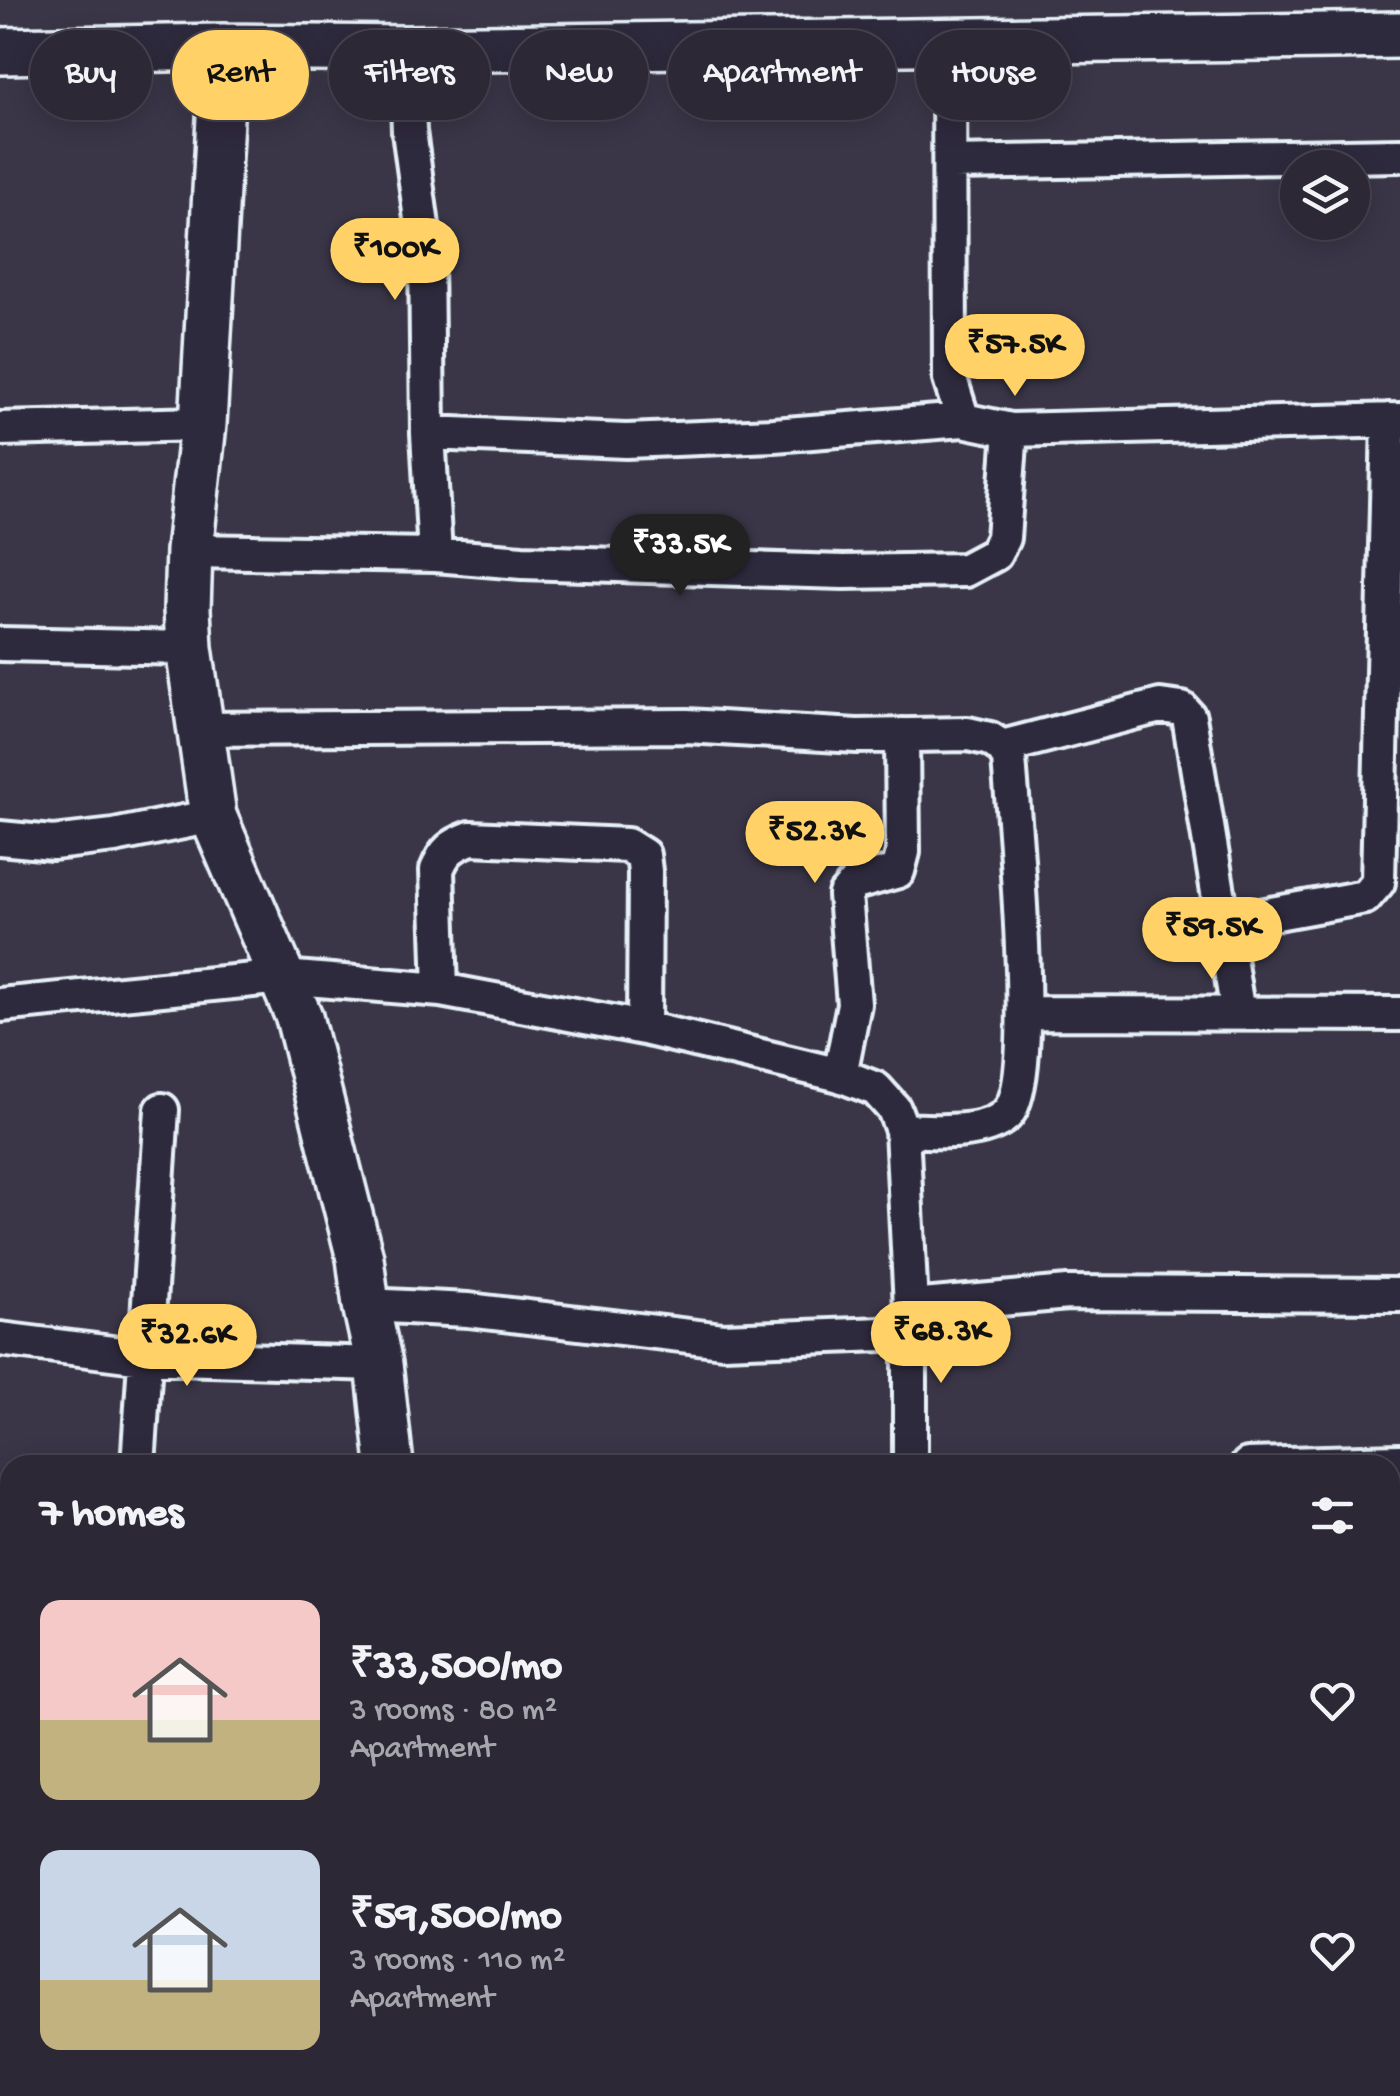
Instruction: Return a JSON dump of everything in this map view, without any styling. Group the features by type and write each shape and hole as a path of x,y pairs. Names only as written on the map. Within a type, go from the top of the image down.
{"street":[{"path":"1071,38 1400,35"},
{"path":"490,47 916,40"},
{"path":"0,51 172,48"},
{"path":"220,120 204,424 189,551 189,648 213,816 300,1017 360,1258 379,1364 389,1455"},
{"path":"409,120 426,255 428,433 435,555"},
{"path":"951,120 950,379 964,420"},
{"path":"952,163 1400,155"},
{"path":"428,433 626,442 964,420 1010,430 1394,420 1378,882 1365,897 1222,923"},
{"path":"0,429 204,424"},
{"path":"189,551 435,555 522,562 843,572 965,570 995,554 1003,538 1010,430"},
{"path":"0,644 189,648"},
{"path":"1002,747 1160,706 1182,710 1189,717 1238,1014"},
{"path":"201,729 687,726 857,736 968,734 990,740 1002,747 1009,758 1025,1013 1017,1100 1004,1117 980,1127 902,1130"},
{"path":"840,1075 854,1004 845,895 854,883 898,871 903,852 902,736"},
{"path":"0,838 53,843 114,836 213,816"},
{"path":"441,990 438,870 442,855 453,844 471,838 627,845 642,854 645,871 644,1028"},
{"path":"0,1006 282,977 441,990 644,1028 840,1075 876,1089 894,1108 902,1130 910,1320 910,1455"},
{"path":"1025,1013 1400,1014"},
{"path":"139,1455 162,1110"},
{"path":"366,1305 468,1310 722,1340 910,1320 1068,1293 1400,1295"},
{"path":"0,1340 144,1356 379,1364"}]}
